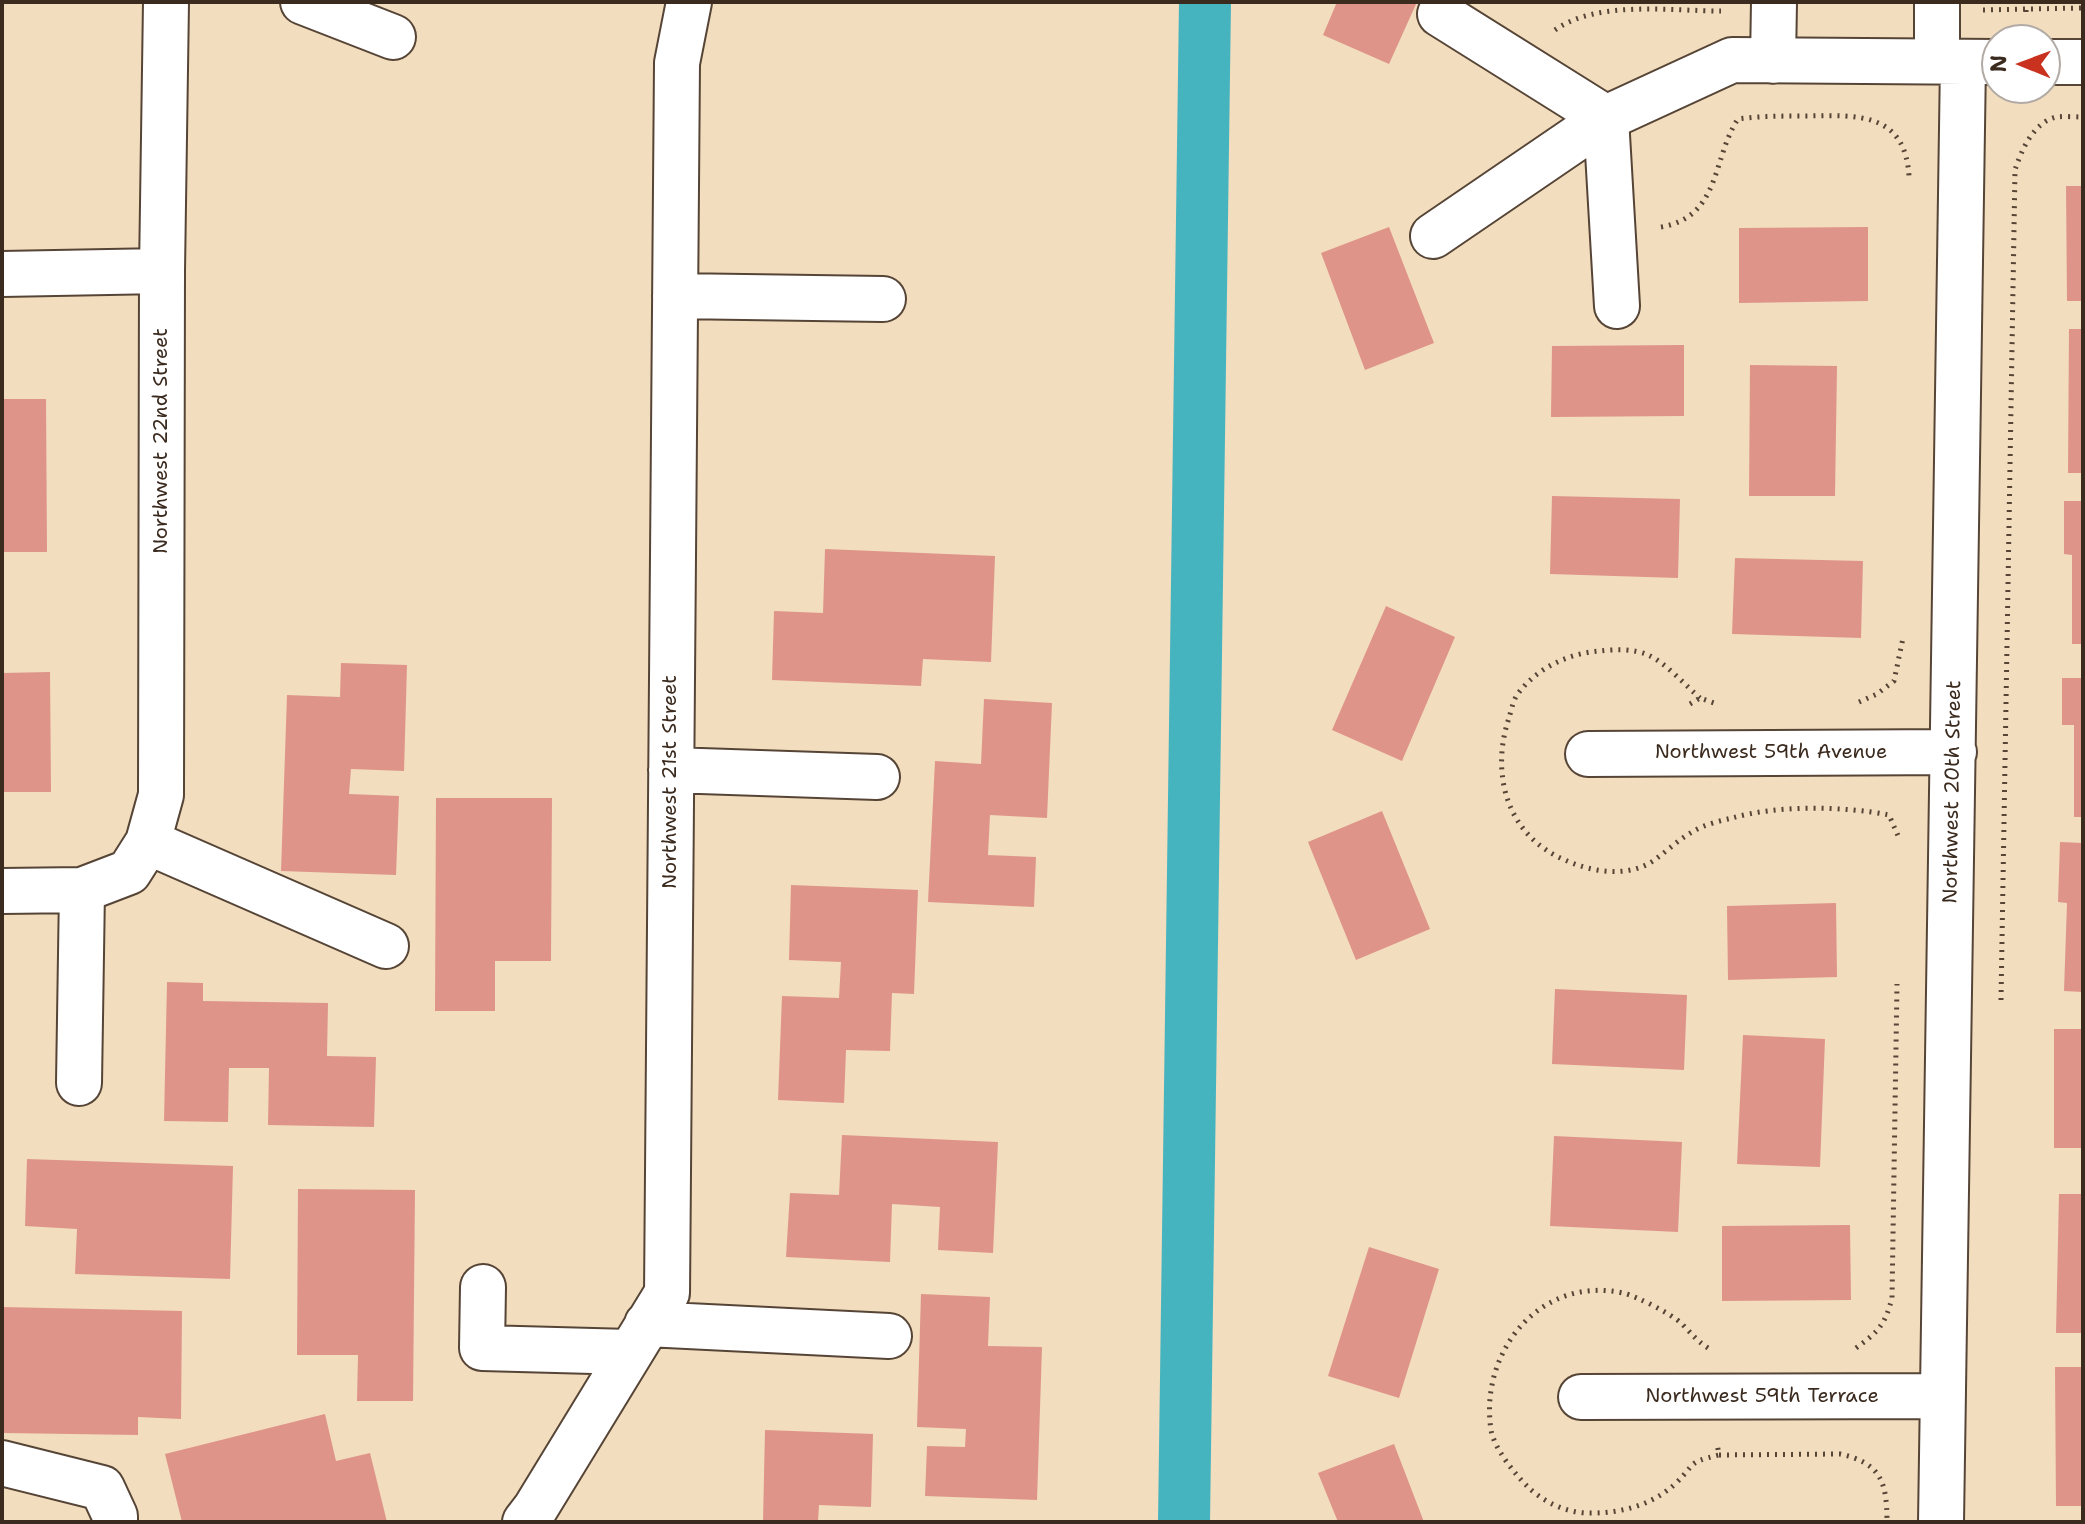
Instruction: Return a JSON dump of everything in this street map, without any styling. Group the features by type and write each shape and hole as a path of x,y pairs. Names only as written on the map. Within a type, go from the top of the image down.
{"street":[{"name":"Northwest 22nd Street","path":"139,857 161,795 166,2"},
{"path":"303,2 393,37"},
{"name":"Northwest 21st Street","path":"536,1518 667,1293 677,63 689,2"},
{"path":"1773,61 1774,6"},
{"name":"Northwest 20th Street","path":"1936,6 1966,62 1941,1522"},
{"path":"1440,14 1606,118"},
{"path":"1433,236 1606,118 1732,60 1966,62"},
{"path":"2061,62 2083,62"},
{"path":"1606,118 1617,306"},
{"path":"2,274 162,271"},
{"path":"675,296 883,299"},
{"name":"Northwest 59th Avenue","path":"1588,754 1954,752"},
{"path":"671,770 877,777"},
{"path":"2,891 82,890 139,857 386,946"},
{"path":"79,1083 82,890"},
{"path":"483,1287 482,1348 639,1338 889,1336"},
{"name":"Northwest 59th Terrace","path":"1581,1397 1943,1396"},
{"path":"2,1463 102,1488 115,1522"}],"path":[{"path":"1519,64 1532,47 1566,22 1602,11 1774,6"},
{"path":"1936,6 2026,9"},
{"path":"1612,230 1672,225 1697,210 1714,183 1730,130 1738,119 1855,115 1884,123 1901,140 1909,171 1909,187"},
{"path":"2001,1013 2015,170 2022,148 2038,128 2054,117 2083,117"},
{"path":"1848,705 1877,694 1894,681 1900,660 1903,625"},
{"path":"1729,708 1700,698 1649,655 1615,649 1581,652 1549,666 1517,696 1505,729 1500,763 1505,797 1518,823 1537,844 1563,860 1594,871 1623,871 1649,863 1694,830 1734,817 1783,809 1867,811 1889,815 1899,835 1899,851"},
{"path":"1655,754 1654,724 1700,698"},
{"path":"1855,1349 1875,1334 1887,1319 1892,1298 1897,979"},
{"path":"1719,1455 1711,1397 1712,1350 1693,1338 1680,1322 1624,1293 1588,1292 1559,1298 1526,1318 1505,1345 1491,1386 1491,1433 1512,1471 1541,1500 1582,1513 1621,1511 1652,1500 1676,1483 1693,1462 1719,1455 1840,1454 1859,1459 1877,1473 1887,1494 1887,1522"}],"building":[{"path":"1337,2 1417,2 1389,64 1323,35"},
{"path":"2066,186 2083,186 2083,301 2067,301"},
{"path":"1389,227 1434,343 1365,370 1321,253"},
{"path":"1868,227 1868,301 1739,303 1739,228"},
{"path":"2069,329 2083,329 2083,473 2068,473"},
{"path":"1684,345 1684,416 1551,417 1552,346"},
{"path":"1750,365 1837,366 1835,496 1749,496"},
{"path":"2,399 46,399 47,552 2,552"},
{"path":"1552,496 1680,499 1678,578 1550,574"},
{"path":"2064,501 2083,501 2083,644 2072,644 2072,555 2064,554"},
{"path":"825,549 995,556 991,662 923,659 921,686 772,680 774,611 823,613"},
{"path":"1735,558 1863,561 1861,638 1732,634"},
{"path":"1386,606 1455,637 1402,761 1332,730"},
{"path":"341,663 407,665 404,771 351,769 349,794 399,796 396,875 281,871 287,695 340,697"},
{"path":"50,672 51,792 2,792 2,673"},
{"path":"2062,678 2083,678 2083,817 2074,817 2074,725 2062,725"},
{"path":"984,699 1052,703 1047,818 990,815 988,855 1036,857 1034,907 928,902 935,761 981,764"},
{"path":"436,798 552,798 551,961 495,961 495,1011 435,1011"},
{"path":"1382,811 1430,929 1356,960 1308,842"},
{"path":"2060,842 2083,843 2083,992 2064,991 2067,903 2058,902"},
{"path":"791,885 918,890 914,994 892,993 890,1051 846,1050 844,1103 778,1100 782,996 839,998 841,962 789,960"},
{"path":"1836,903 1837,977 1728,980 1727,906"},
{"path":"167,982 203,983 203,1001 328,1003 327,1056 376,1057 374,1127 268,1125 269,1068 229,1068 228,1122 164,1121"},
{"path":"1555,989 1687,995 1684,1070 1552,1064"},
{"path":"2054,1029 2083,1029 2083,1148 2054,1148"},
{"path":"1743,1035 1825,1039 1820,1167 1737,1164"},
{"path":"842,1135 998,1142 993,1253 938,1250 940,1207 892,1204 890,1262 786,1257 790,1193 839,1195"},
{"path":"1554,1136 1682,1142 1678,1232 1550,1226"},
{"path":"27,1159 233,1166 230,1279 75,1274 77,1229 25,1226"},
{"path":"298,1189 415,1190 413,1401 357,1401 358,1355 297,1355"},
{"path":"2059,1194 2083,1194 2083,1333 2056,1333"},
{"path":"1850,1225 1851,1300 1722,1301 1722,1226"},
{"path":"1369,1247 1439,1269 1399,1398 1328,1376"},
{"path":"921,1294 990,1297 988,1346 1042,1347 1037,1500 925,1496 927,1446 965,1447 966,1429 917,1427"},
{"path":"2,1307 182,1311 181,1419 138,1417 138,1435 4,1433"},
{"path":"2055,1367 2083,1367 2083,1506 2056,1506"},
{"path":"325,1414 336,1461 370,1453 387,1522 182,1522 165,1454"},
{"path":"765,1430 873,1434 871,1507 819,1505 818,1522 763,1522"},
{"path":"1394,1444 1424,1522 1338,1522 1318,1473"}],"waterway":[{"path":"1184,1522 1205,2"}]}
